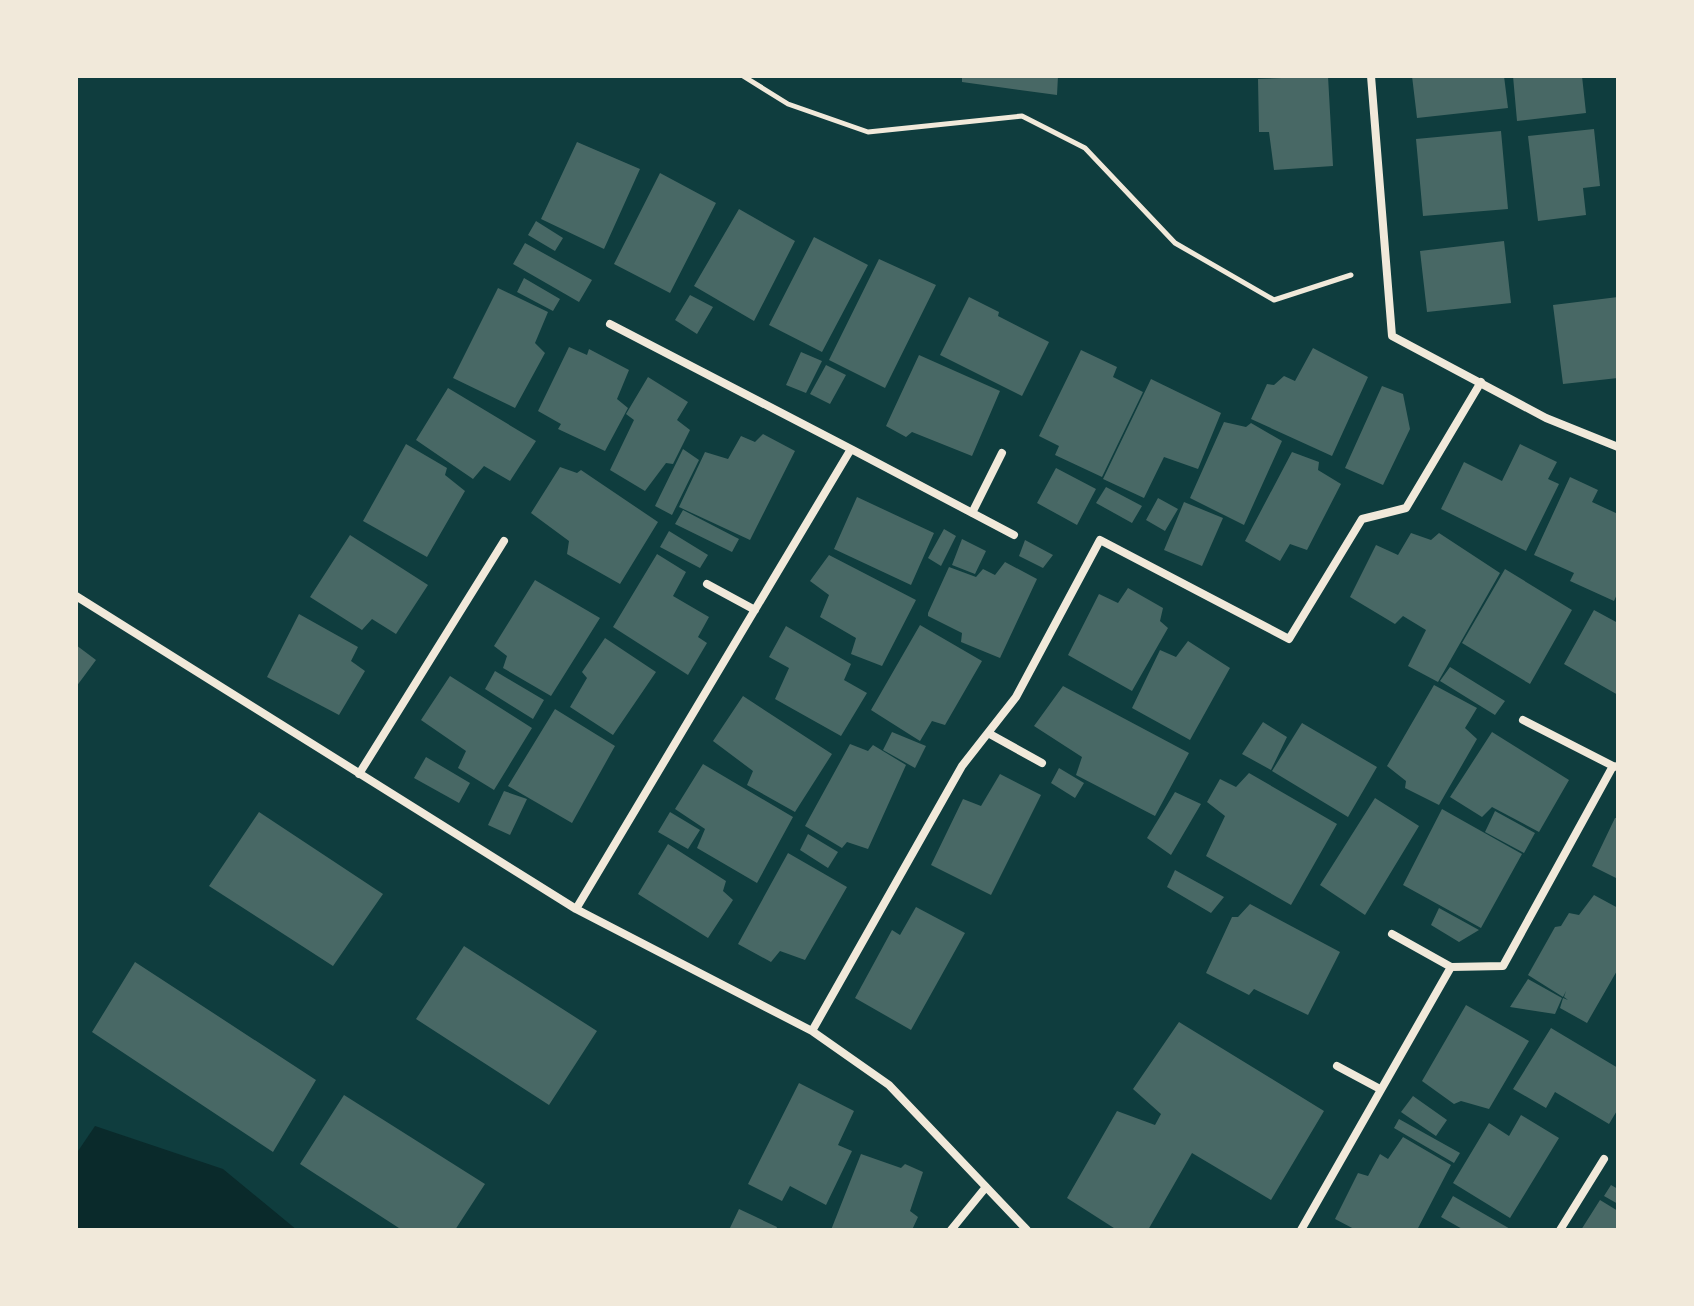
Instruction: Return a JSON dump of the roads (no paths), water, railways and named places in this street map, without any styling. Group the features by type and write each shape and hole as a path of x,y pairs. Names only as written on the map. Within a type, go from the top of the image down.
{"street":[{"path":"1371,76 1392,336 1546,418 1618,447"},
{"path":"610,324 1014,535"},
{"path":"812,1031 962,766 1016,697 1100,540 1289,639 1362,519 1406,508 1481,382"},
{"path":"576,909 851,449"},
{"path":"972,513 1002,453"},
{"path":"359,774 504,541"},
{"path":"707,584 755,610"},
{"path":"76,596 576,909 812,1031 889,1085 1027,1230"},
{"path":"1392,934 1451,967 1503,966 1615,766 1523,720"},
{"path":"988,733 1042,763"},
{"path":"1301,1230 1451,967"},
{"path":"1337,1066 1380,1089"},
{"path":"1560,1230 1604,1159"},
{"path":"951,1230 986,1187"}],"water":[{"path":"95,1126 223,1169 297,1230 76,1230 76,1154"}]}
